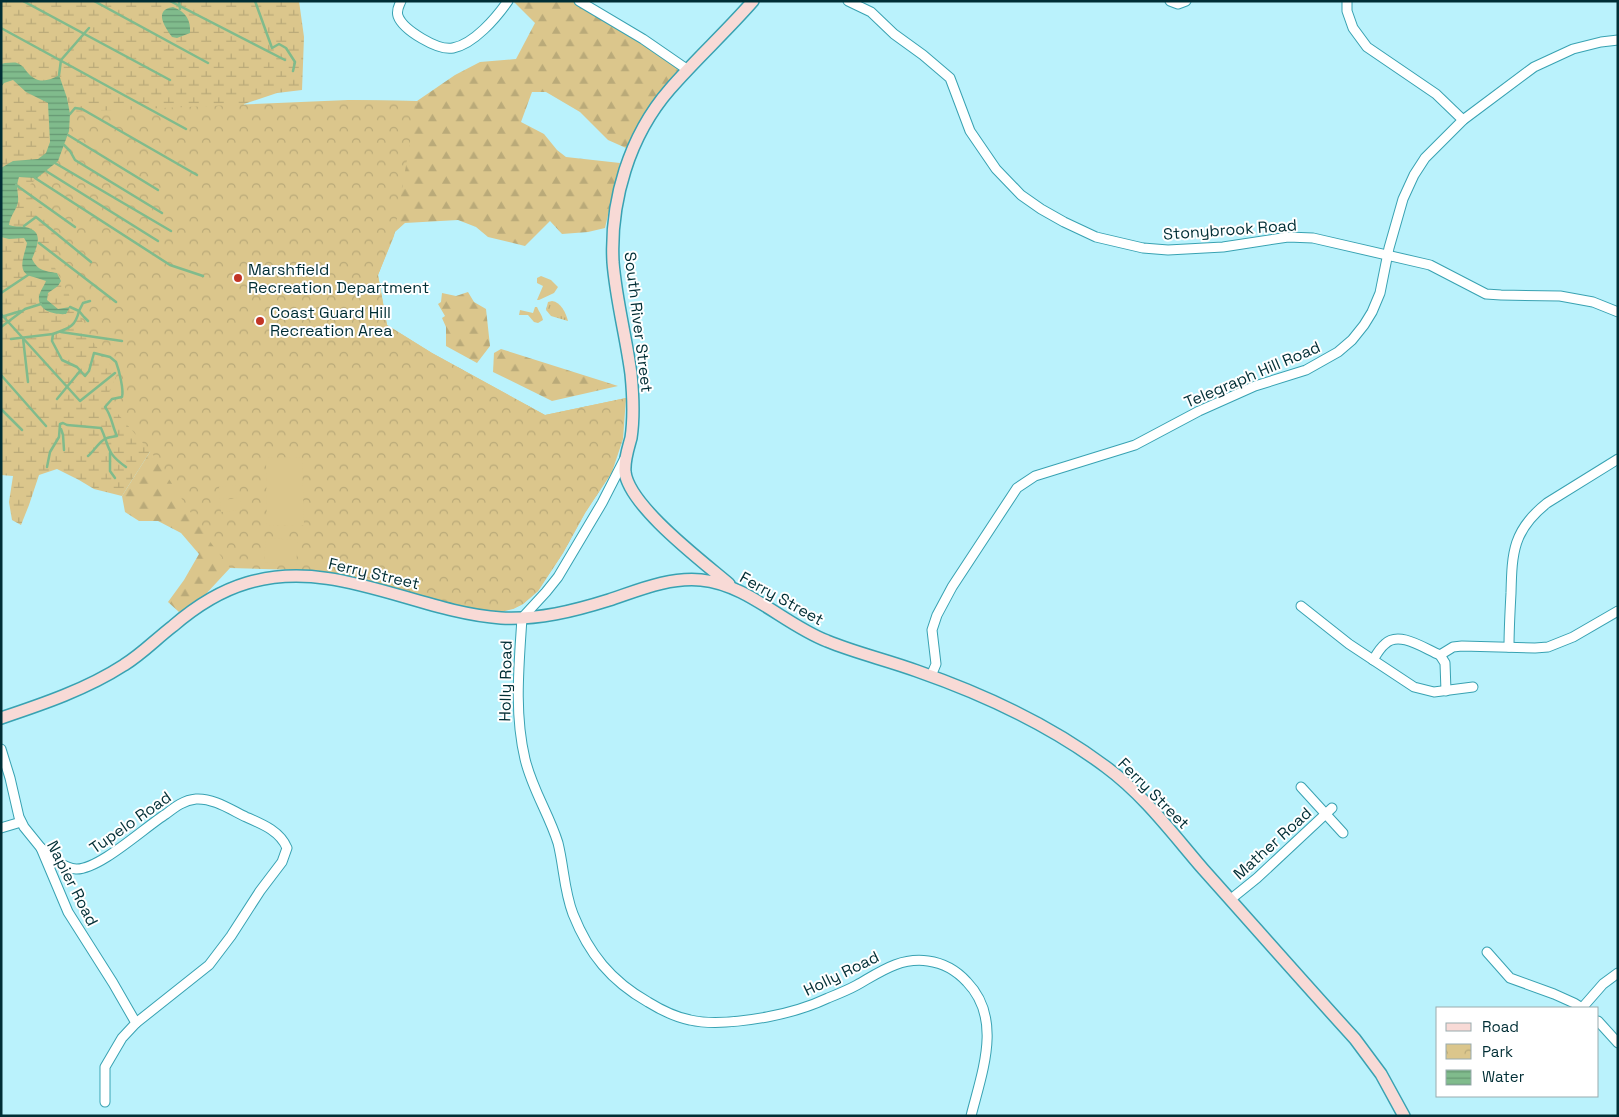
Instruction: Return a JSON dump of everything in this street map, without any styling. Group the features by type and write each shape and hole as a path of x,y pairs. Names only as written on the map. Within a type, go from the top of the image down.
{"street":[{"path":"401,1 398,14 403,22 423,39 448,49 464,44 474,37 493,20 508,1"},
{"path":"579,1 642,39 688,70"},
{"name":"South River Street","path":"522,618 558,576 620,468 631,437 633,395 628,354 618,303 614,264 614,225 617,203 628,162 642,132 669,91 753,1"},
{"name":"Stonybrook Road","path":"848,1 871,12 894,34 950,78 970,131 996,170 1021,195 1041,209 1086,232 1114,242 1156,249 1198,249 1276,238 1302,238 1344,245 1430,265 1486,294 1501,296 1560,296 1593,302 1618,312"},
{"path":"1170,1 1178,4 1186,1"},
{"path":"1347,1 1347,11 1353,28 1367,47 1436,94 1463,120"},
{"name":"Telegraph Hill Road","path":"931,676 936,664 932,630 937,616 952,587 1017,488 1035,476 1134,445 1199,411 1255,386 1306,370 1338,352 1352,340 1372,312 1380,293 1403,199 1414,175 1425,158 1463,120 1534,67 1573,49 1618,40"},
{"name":"South River Street","path":"627,452 625,473 643,506 658,522 736,590"},
{"path":"1509,647 1512,558 1521,532 1538,511 1547,504 1618,459"},
{"name":"Ferry Street","path":"1,718 106,676 138,655 197,607 228,591 245,584 280,576 318,576 346,581 471,614 498,618 541,616 586,607 674,580 703,580 719,584 736,590 825,641 931,676 969,691 1054,733 1108,768 1151,808 1364,1049 1404,1116"},
{"path":"1301,606 1349,644 1414,687 1434,692 1474,687"},
{"path":"1440,655 1453,647 1548,647 1573,637 1618,610"},
{"name":"Holly Road","path":"522,618 518,704 525,759 531,779 555,833 565,887 572,912 594,955 609,973 632,993 656,1007 677,1016 704,1022 766,1017 804,1008 854,986 898,962 911,960 930,961 944,965 960,974 972,986 982,1004 987,1021 988,1035 985,1060 972,1116"},
{"path":"1373,660 1385,644 1396,638 1402,638 1440,655 1445,663 1446,691"},
{"name":"Napier Road","path":"1,749 24,827 41,848 68,912 136,1023"},
{"path":"1301,787 1329,811 1343,833"},
{"name":"Tupelo Road","path":"41,848 51,857 69,868 85,868 94,865 180,804 197,799 218,803 274,831 285,842 287,848 282,862 260,891 231,936 208,965 136,1023"},
{"name":"Mather Road","path":"1231,899 1257,878 1329,811"},
{"path":"1,828 22,822"},
{"path":"1487,952 1510,978 1574,1002 1581,1007"},
{"path":"1583,1007 1603,984 1618,973"},
{"path":"1599,1022 1618,1043"},
{"path":"105,1102 105,1067 116,1047 136,1023"}],"green space":[{"path":"1,1 299,1 304,37 302,90 277,93 244,104 153,447 122,496 94,489 57,469 39,475 21,525 12,520 9,502 13,476 1,475"},
{"path":"513,1 579,1 676,62 678,71 656,98 626,148 608,140 580,112 546,92 532,92 521,122 544,134 557,150 566,157 620,163 605,228 588,232 562,234 550,221 525,246 488,237 476,227 458,220 405,223 395,232 378,275 387,325 432,353 545,415 626,398 612,472 538,591 523,604 513,609 228,221 348,100 417,101 455,75 480,62 516,59 535,23"},
{"path":"348,100 417,101 394,236 378,275 387,325 432,353 545,415 626,398 623,439 612,472 538,591 523,604 513,609 500,612 476,612 356,578 330,573 230,568 208,539 154,456 106,400 117,374 93,342 53,264 61,243 29,186 55,160 69,112"},
{"path":"541,276 551,280 558,287 554,293 537,300 543,286 537,283 537,278"},
{"path":"468,292 474,302 486,309 490,346 477,363 446,346 446,327 442,318 445,316 438,304 441,302 442,293 456,296"},
{"path":"552,301 564,311 568,321 551,316 546,310 548,302"},
{"path":"535,307 537,307 543,320 538,323 534,322 528,315 519,315 520,310 533,313"},
{"path":"501,349 618,386 552,401 493,372 494,353"},
{"path":"153,447 240,563 230,568 192,609 179,612 168,602 184,580 199,554 181,533 158,521 139,521 125,512 122,496"},
{"path":"302,457 304,525 267,526 266,458"},
{"path":"239,485 240,497 220,499 219,487"},
{"path":"240,498 242,510 221,512 220,500"},
{"path":"266,538 298,540 296,565 264,562"}],"water":[{"path":"173,7 187,17 190,24 190,33 177,38 172,37 162,19 163,12"},
{"path":"1,64 19,64 32,77 40,80 51,79 59,75 67,98 70,114 69,131 58,161 37,178 19,177 17,185 18,202 9,225 31,229 37,235 38,240 32,259 34,263 45,271 57,273 61,281 58,286 48,293 47,300 58,309 70,307 66,314 52,313 41,305 39,296 46,281 30,276 23,270 22,262 27,243 24,238 9,239 1,237 1,168 13,161 38,159 46,153 50,142 48,103 26,92 13,80 4,83 1,87"}],"waterway":[{"path":"23,1 170,80"},
{"path":"94,1 208,63"},
{"path":"170,1 285,60"},
{"path":"179,1 180,9"},
{"path":"255,1 272,48 279,44 286,48 295,62 293,71"},
{"path":"1,28 186,129"},
{"path":"59,75 61,60 89,28"},
{"path":"70,114 75,108 82,109 197,175"},
{"path":"68,135 158,190"},
{"path":"64,145 75,160 162,213"},
{"path":"55,163 171,231"},
{"path":"46,171 158,241"},
{"path":"35,178 170,265 203,276"},
{"path":"16,185 75,227"},
{"path":"24,226 36,217 91,262"},
{"path":"39,243 116,302"},
{"path":"1,293 28,275"},
{"path":"88,321 79,311 83,303 90,301"},
{"path":"1,327 25,309 41,304"},
{"path":"70,307 79,311 75,321 70,327 53,334 52,341 62,360 77,367 85,376 89,371 94,353 110,357 116,362 122,385 122,397 112,399 105,407 117,436 103,440 88,456"},
{"path":"1,317 21,311"},
{"path":"1,314 80,401 115,373"},
{"path":"61,332 122,341"},
{"path":"11,339 53,334"},
{"path":"23,338 28,382"},
{"path":"57,399 80,371"},
{"path":"1,375 46,426"},
{"path":"1,409 22,430"},
{"path":"47,467 50,452 59,437 60,424 63,423 101,428 109,450 126,467"},
{"path":"61,429 64,450"},
{"path":"110,453 110,471 115,478"}],"place":[{"name":"Marshfield Recreation Department","path":"238,278"},
{"name":"Coast Guard Hill Recreation Area","path":"260,321"}]}
